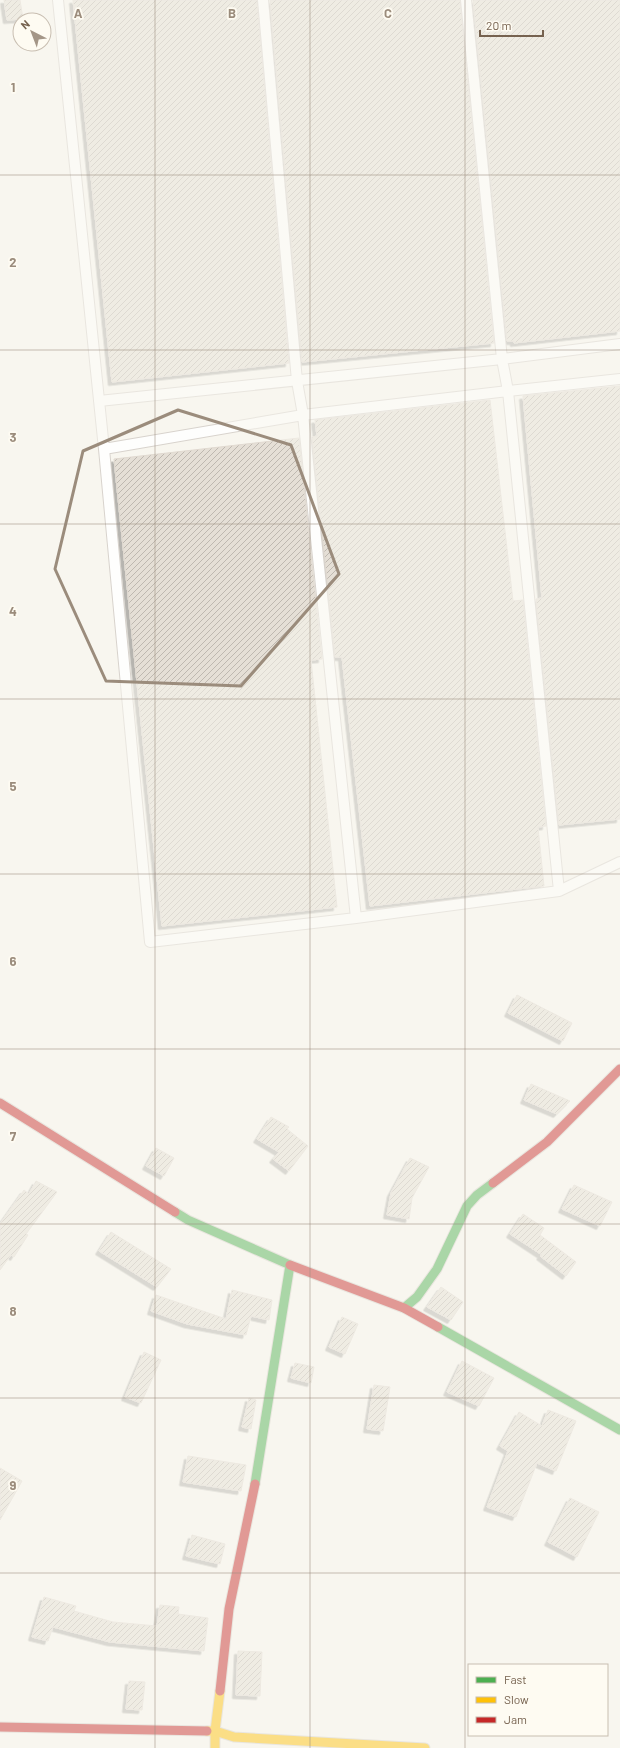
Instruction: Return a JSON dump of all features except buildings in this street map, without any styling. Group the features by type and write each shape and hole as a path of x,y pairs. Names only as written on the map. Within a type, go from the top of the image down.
{"street":[{"path":"404,1308 417,1297 437,1269 467,1206 477,1195 547,1142 620,1069"},
{"path":"0,1103 188,1220 259,1250 290,1265 404,1308 536,1381 620,1430"},
{"path":"215,1748 215,1732 229,1608 256,1481 290,1265"},
{"path":"0,1727 215,1732 234,1737 425,1748"}],"lane":[{"path":"58,0 104,449 150,942 356,918 559,891 620,862"},
{"path":"264,0 297,381 303,415 356,918"},
{"path":"466,0 502,359 508,391 559,891"},
{"path":"99,401 502,359 620,344"},
{"path":"104,449 303,415 620,379"}],"highlighted area":[{"path":"178,410 291,445 339,574 241,686 106,681 55,569 83,451"}],"traffic: fast":[{"path":"404,1308 417,1297 437,1269 467,1206 477,1195 493,1183"},
{"path":"175,1212 188,1220 290,1265 255,1484"},
{"path":"438,1327 620,1430"}],"traffic: slow":[{"path":"215,1748 215,1731 220,1691"},
{"path":"207,1731 215,1731 234,1737 425,1748"}],"traffic: jam":[{"path":"493,1183 547,1142 620,1069"},
{"path":"0,1103 175,1212"},
{"path":"290,1265 404,1308 438,1327"},
{"path":"220,1691 229,1609 255,1484"},
{"path":"0,1727 207,1731"}]}
